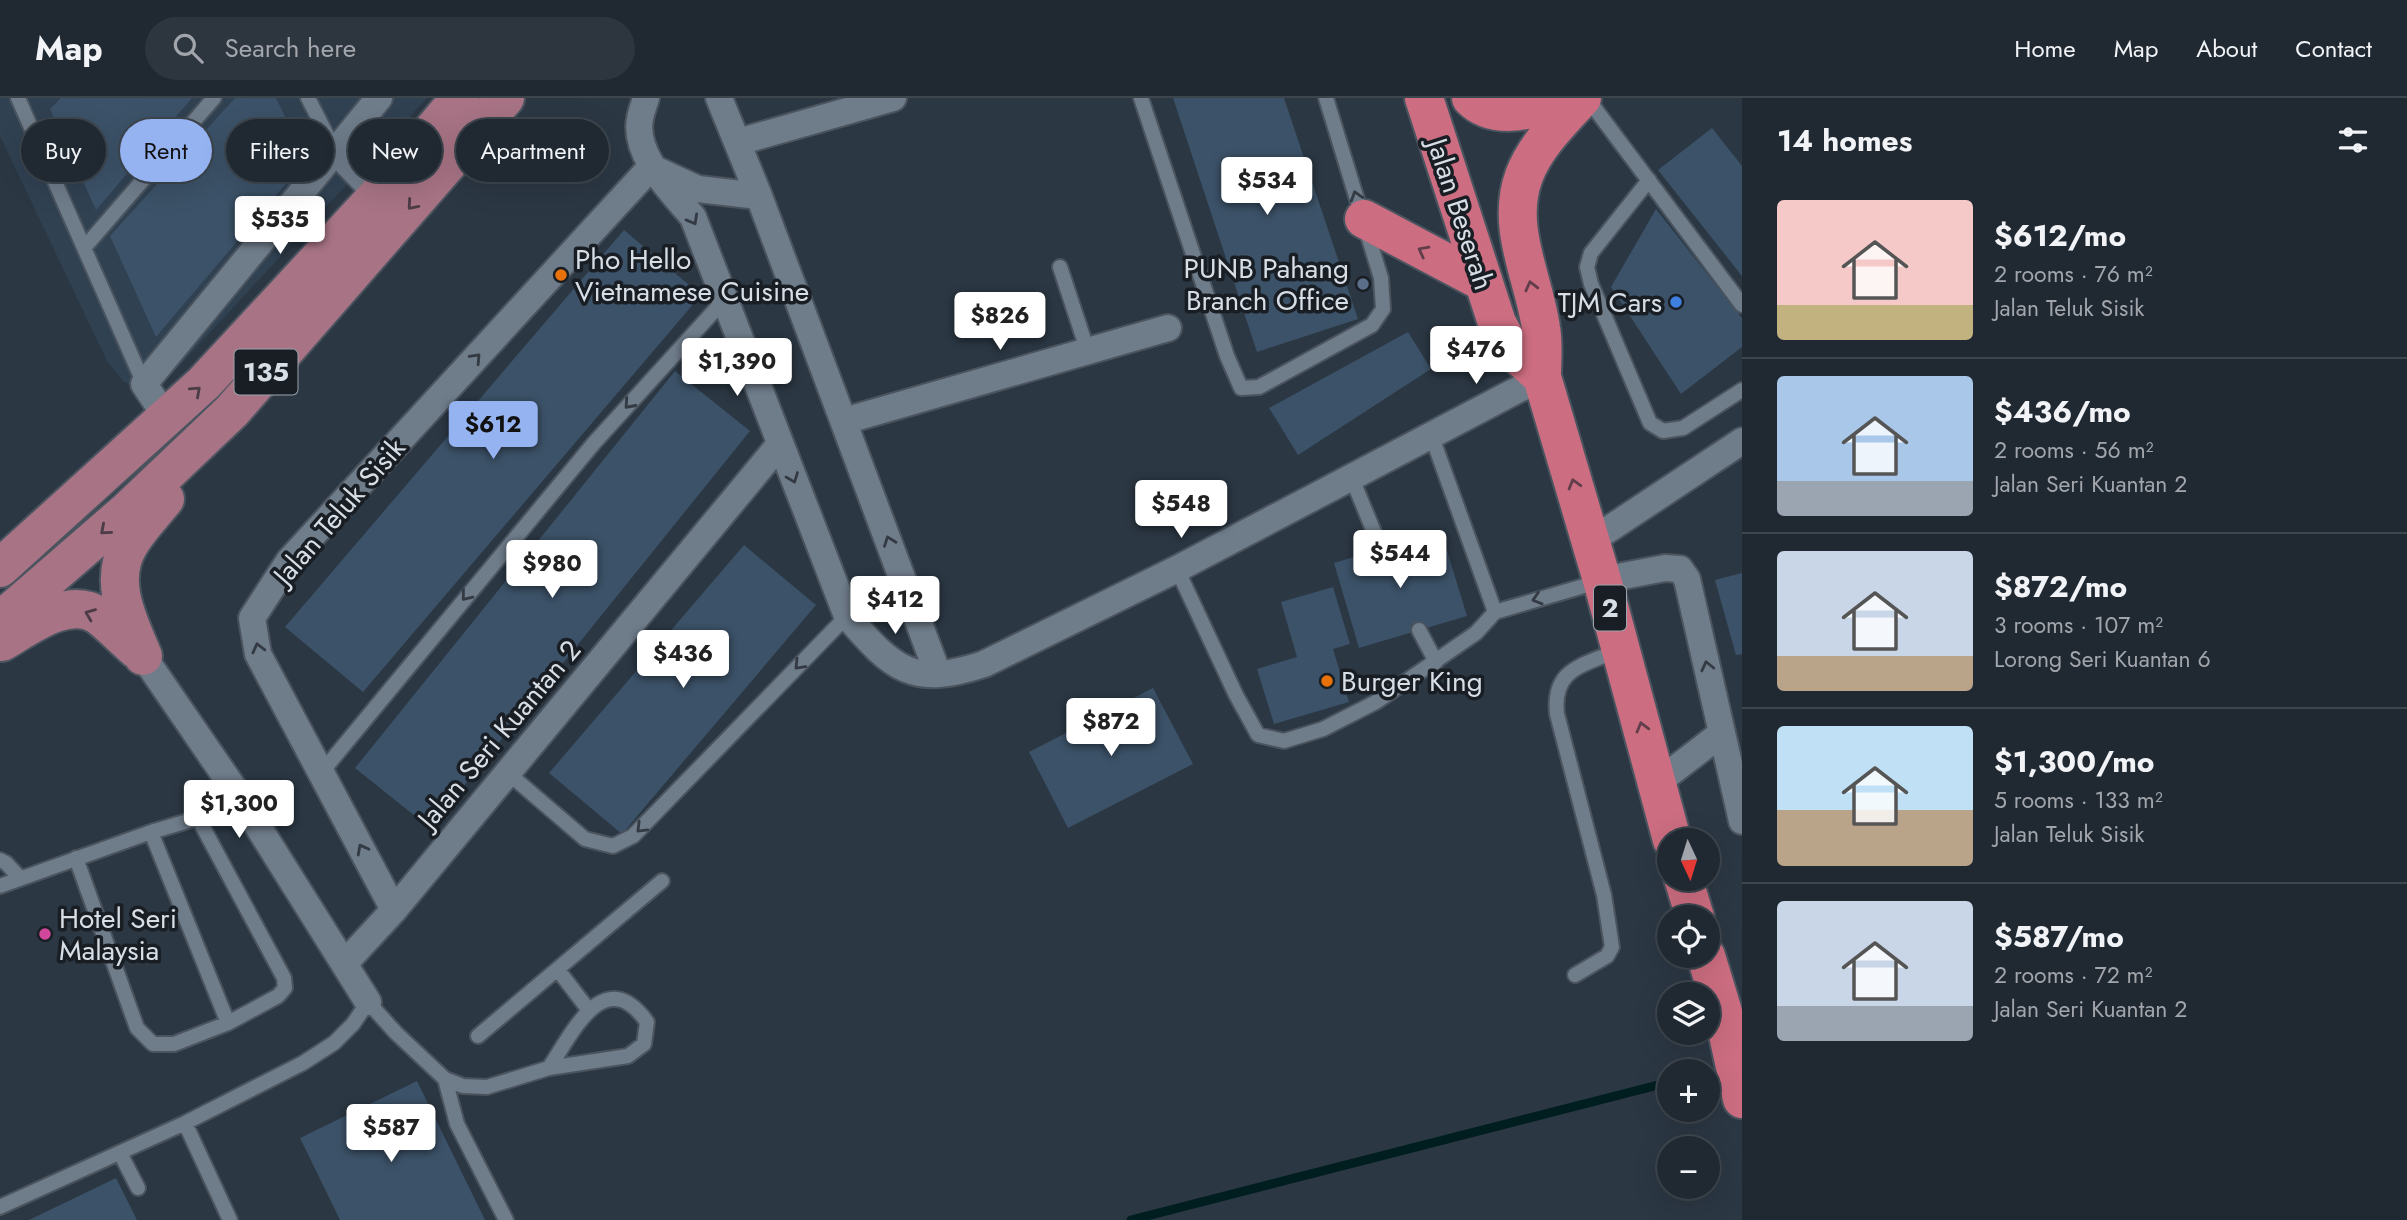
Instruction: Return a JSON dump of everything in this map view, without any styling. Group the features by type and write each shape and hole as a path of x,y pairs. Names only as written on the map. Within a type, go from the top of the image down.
{"highway":[{"name":"Jalan Beserah","path":"1424,98 1497,323 1511,349 1542,377"},
{"path":"1471,98 1476,104 1496,111 1519,112 1572,98"},
{"name":"2","path":"1584,98 1546,139 1525,173 1519,192 1521,246 1542,330 1542,377 1602,580 1669,828"},
{"path":"1364,219 1483,282"},
{"path":"1711,968 1733,1026 1742,1099"}],"main road":[{"name":"135","path":"0,567 204,383 378,195 460,98"},
{"name":"135","path":"0,621 128,510 232,411 505,98"},
{"path":"143,656 120,593 121,567 128,547 232,411"},
{"path":"0,643 48,615 77,609 97,614 143,656"}],"street":[{"path":"166,417 144,384 379,98"},
{"path":"646,98 639,121 651,167 693,217 847,616 879,653 899,667 924,674 938,674 962,672 984,664 1177,569 1542,377"},
{"path":"719,98 759,196 938,674"},
{"path":"738,142 893,98"},
{"path":"335,151 378,195"},
{"path":"651,167 698,189 759,196"},
{"name":"Jalan Teluk Sisik","path":"394,910 258,654 251,618 289,561 651,167"},
{"path":"844,421 1168,328"},
{"path":"1591,541 1742,441"},
{"name":"Jalan Seri Kuantan 2","path":"344,964 394,910 780,444"},
{"path":"1602,580 1665,568 1680,569 1687,579 1722,733 1737,773 1742,821"},
{"path":"143,656 239,796 368,1002"},
{"path":"1657,783 1722,733"}],"lane":[{"path":"18,98 144,384"},
{"path":"84,248 214,98"},
{"path":"308,98 335,151"},
{"path":"1141,98 1227,356 1241,388 1259,387 1372,325 1384,309 1381,278 1326,98"},
{"path":"1584,98 1742,305"},
{"path":"1649,180 1591,253 1587,267 1591,284 1650,423 1663,431 1684,428 1742,390"},
{"path":"1060,267 1088,352"},
{"path":"321,773 594,443 725,299"},
{"path":"1432,437 1495,612"},
{"path":"1351,476 1381,549"},
{"path":"1177,569 1236,695 1258,735 1284,741 1323,729 1376,702 1476,633 1495,612 1602,580"},
{"path":"508,773 585,839 613,846 633,836 847,616"},
{"path":"1419,630 1436,662"},
{"path":"1575,975 1607,956 1612,947 1604,895 1557,714 1555,697 1561,680 1576,669 1621,649"},
{"path":"0,886 198,818 239,796"},
{"path":"76,858 137,1028 153,1044 174,1044 228,1023 278,996 285,988 284,978 198,818"},
{"path":"151,832 228,1023"},
{"path":"0,860 20,878"},
{"path":"478,1036 662,881"},
{"path":"558,970 588,1009"},
{"path":"0,1208 185,1123 303,1063 334,1043 353,1024 368,1002 444,1079 463,1086 487,1087 549,1068 628,1056 644,1044 647,1022 637,1008 618,999 598,1002 588,1009 549,1068"},
{"path":"444,1079 457,1125 506,1220"},
{"path":"185,1123 230,1220"},
{"path":"120,1153 138,1188"}],"shaded area":[{"path":"0,98 427,98 408,119 348,119 349,182 169,377 143,389 124,382 107,361 22,182 106,182 106,119 21,119 21,180 0,136"}],"building":[{"path":"61,98 192,98 174,119 120,119 120,182 96,210 83,182 106,182 106,119 55,119 50,109"},
{"path":"235,98 276,98 286,119 226,119 226,182 287,182 156,337 110,236 159,182 212,182 212,123"},
{"path":"1173,98 1284,98 1358,319 1257,352"},
{"path":"1712,128 1742,166 1742,276 1658,170"},
{"name":"TJM Cars","path":"1656,209 1742,318 1742,347 1681,394 1611,287"},
{"path":"624,230 701,295 363,692 285,627"},
{"path":"1408,332 1431,369 1298,455 1269,408"},
{"path":"675,371 750,431 430,828 355,768"},
{"path":"1441,531 1467,616 1359,648 1334,563"},
{"path":"744,545 816,605 622,834 549,773"},
{"path":"1742,573 1742,654 1736,655 1715,580"},
{"path":"1333,587 1350,644 1333,649 1349,702 1274,724 1257,669 1297,657 1281,602"},
{"path":"1153,688 1193,764 1068,828 1029,752"},
{"path":"417,1081 485,1220 340,1220 300,1138"},
{"path":"116,1178 137,1220 29,1220"}],"waterway":[{"path":"1131,1220 1657,1085"}],"place":[{"name":"Pho Hello Vietnamese Cuisine","path":"561,275"},
{"name":"PUNB Pahang Branch Office","path":"1363,284"},
{"name":"TJM Cars","path":"1676,302"},
{"name":"Burger King","path":"1327,681"},
{"name":"Hotel Seri Malaysia","path":"45,934"}]}
